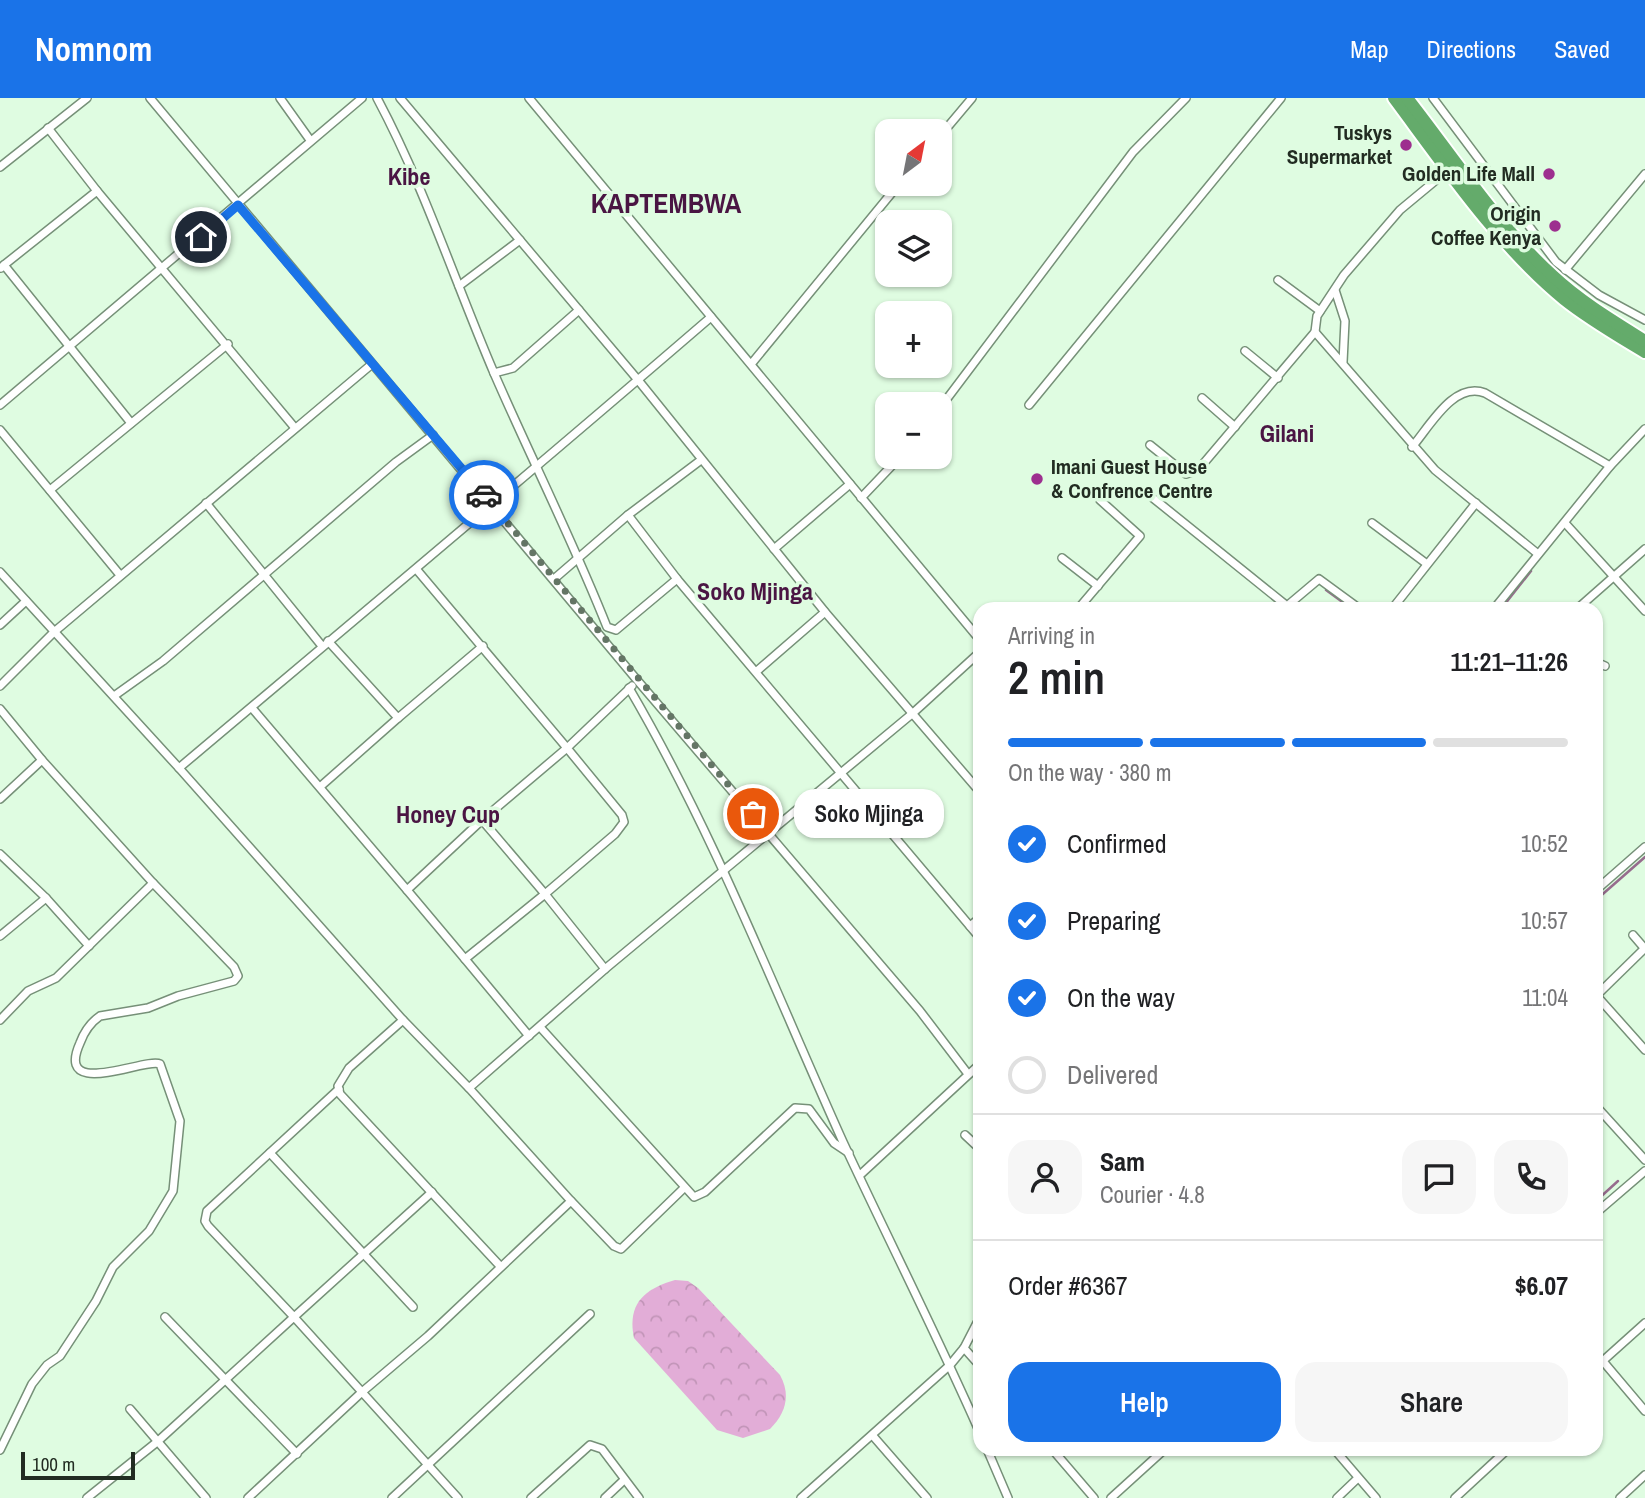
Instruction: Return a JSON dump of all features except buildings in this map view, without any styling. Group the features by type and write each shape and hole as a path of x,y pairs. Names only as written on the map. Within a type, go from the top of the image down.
{"highway":[{"path":"1394,98 1447,171 1548,285 1583,314 1645,352"},
{"path":"1412,100 1497,214 1551,274 1581,300 1645,341"}],"street":[{"path":"0,167 87,98"},
{"path":"150,98 637,680 937,1032 968,1074"},
{"path":"158,108 160,98"},
{"path":"280,98 310,140"},
{"path":"0,405 164,269 310,140 362,98"},
{"path":"377,98 399,139 494,373 580,558 607,627 616,630 677,579"},
{"path":"400,98 638,380 825,612 973,784"},
{"path":"529,98 973,632"},
{"path":"952,122 972,98"},
{"path":"952,392 1133,152 1186,98"},
{"path":"1029,405 1281,98"},
{"path":"1433,98 1544,248 1565,270 1599,295 1645,320"},
{"path":"48,128 97,191 228,344 295,428"},
{"path":"1150,445 1178,470 1193,474 1315,332 1315,321 1320,311 1401,210 1447,171"},
{"path":"1565,270 1645,174"},
{"path":"97,191 2,267 131,423"},
{"path":"752,363 889,196"},
{"path":"459,286 520,240"},
{"path":"1278,280 1320,311"},
{"path":"1335,290 1345,321 1343,362"},
{"path":"494,373 513,368 579,310"},
{"path":"179,768 417,570 711,317"},
{"path":"1315,332 1412,447 1435,470 1538,554"},
{"path":"50,490 228,344"},
{"path":"1245,351 1278,378"},
{"path":"0,686 54,632 372,363"},
{"path":"1412,447 1458,394 1471,390 1485,393 1610,466"},
{"path":"1202,398 1235,427"},
{"path":"1500,602 1610,466 1645,429"},
{"path":"0,430 120,575"},
{"path":"114,696 163,661 396,462 433,435"},
{"path":"554,579 628,515 701,460"},
{"path":"860,498 888,469"},
{"path":"774,549 850,484"},
{"path":"1153,498 1283,602"},
{"path":"1084,602 1140,537 1100,500"},
{"path":"206,503 325,644 398,718"},
{"path":"1397,602 1476,503"},
{"path":"628,515 677,579 973,930"},
{"path":"1372,523 1427,564"},
{"path":"1565,523 1645,611"},
{"path":"1585,602 1645,549"},
{"path":"1062,558 1098,586"},
{"path":"417,570 618,808 624,821 615,834 465,959"},
{"path":"0,572 403,1020 614,1246 621,1249 684,1188"},
{"path":"1294,602 1319,579 1350,602"},
{"path":"0,625 26,601"},
{"path":"757,671 825,612"},
{"path":"321,786 483,646"},
{"path":"469,1088 605,969 913,713 973,658"},
{"path":"407,890 482,820 567,748 637,680"},
{"path":"629,688 672,763 724,870 849,1153 973,1417"},
{"path":"252,708 321,786 529,1036"},
{"path":"0,709 42,760 153,883 234,967 238,976 234,981 148,1007 100,1016 82,1037 76,1051 76,1061 79,1067 94,1074 108,1074 153,1061 160,1064 180,1121 173,1191 149,1231 113,1267 96,1301 60,1356 47,1365 32,1384 0,1450"},
{"path":"0,799 42,760"},
{"path":"482,820 605,969"},
{"path":"1603,884 1645,846"},
{"path":"0,853 46,898 89,946"},
{"path":"0,1020 28,991 56,978 153,883"},
{"path":"0,936 46,898"},
{"path":"1603,988 1645,948 1633,935"},
{"path":"1603,1003 1645,1050"},
{"path":"403,1020 349,1068 339,1082 339,1089 500,1266"},
{"path":"540,1027 694,1196 705,1192 794,1108 809,1109 834,1143 849,1153"},
{"path":"860,1175 973,1070"},
{"path":"339,1089 207,1211 205,1221 458,1498"},
{"path":"1603,1120 1645,1160"},
{"path":"965,1135 973,1142"},
{"path":"270,1153 413,1307"},
{"path":"1603,1207 1645,1171"},
{"path":"87,1498 227,1381 432,1192"},
{"path":"248,1498 362,1392 428,1336 571,1201"},
{"path":"392,1498 590,1314"},
{"path":"165,1317 297,1454"},
{"path":"1645,1323 1603,1361 1645,1411"},
{"path":"801,1498 950,1365 964,1348 973,1331"},
{"path":"964,1348 973,1358"},
{"path":"130,1409 206,1498"},
{"path":"873,1436 927,1498"},
{"path":"531,1498 590,1445 602,1449 639,1498"},
{"path":"990,1456 1008,1498"},
{"path":"1058,1456 1094,1498"},
{"path":"1111,1498 1157,1456"},
{"path":"1343,1456 1376,1498"},
{"path":"1455,1498 1500,1456"},
{"path":"1620,1498 1645,1475"},
{"path":"1337,1498 1358,1478"},
{"path":"605,1498 624,1480"}],"green space":[{"path":"675,1280 688,1281 698,1288 780,1375 785,1390 785,1404 780,1417 770,1429 743,1438 717,1430 634,1338 633,1316 640,1300 655,1288"}],"waterway":[{"path":"1507,602 1531,571"},
{"path":"1326,590 1342,602"},
{"path":"1603,894 1645,857"},
{"path":"1603,1195 1618,1181"}],"way so far":[{"path":"484,495 637,680 753,814"}],"place":[{"name":"Tuskys Supermarket","path":"1406,145"},
{"name":"Golden Life Mall","path":"1549,174"},
{"name":"Origin Coffee Kenya","path":"1555,226"},
{"name":"Imani Guest House & Confrence Centre","path":"1037,479"},
{"name":"Soko Mjinga","path":"753,814"}],"district":[{"name":"Kibe","path":"409,177"},
{"name":"KAPTEMBWA","path":"666,203"},
{"name":"Gilani","path":"1287,434"},
{"name":"Soko Mjinga","path":"755,592"},
{"name":"Honey Cup","path":"448,815"}],"route":[{"path":"201,237 238,205 484,495"}]}
